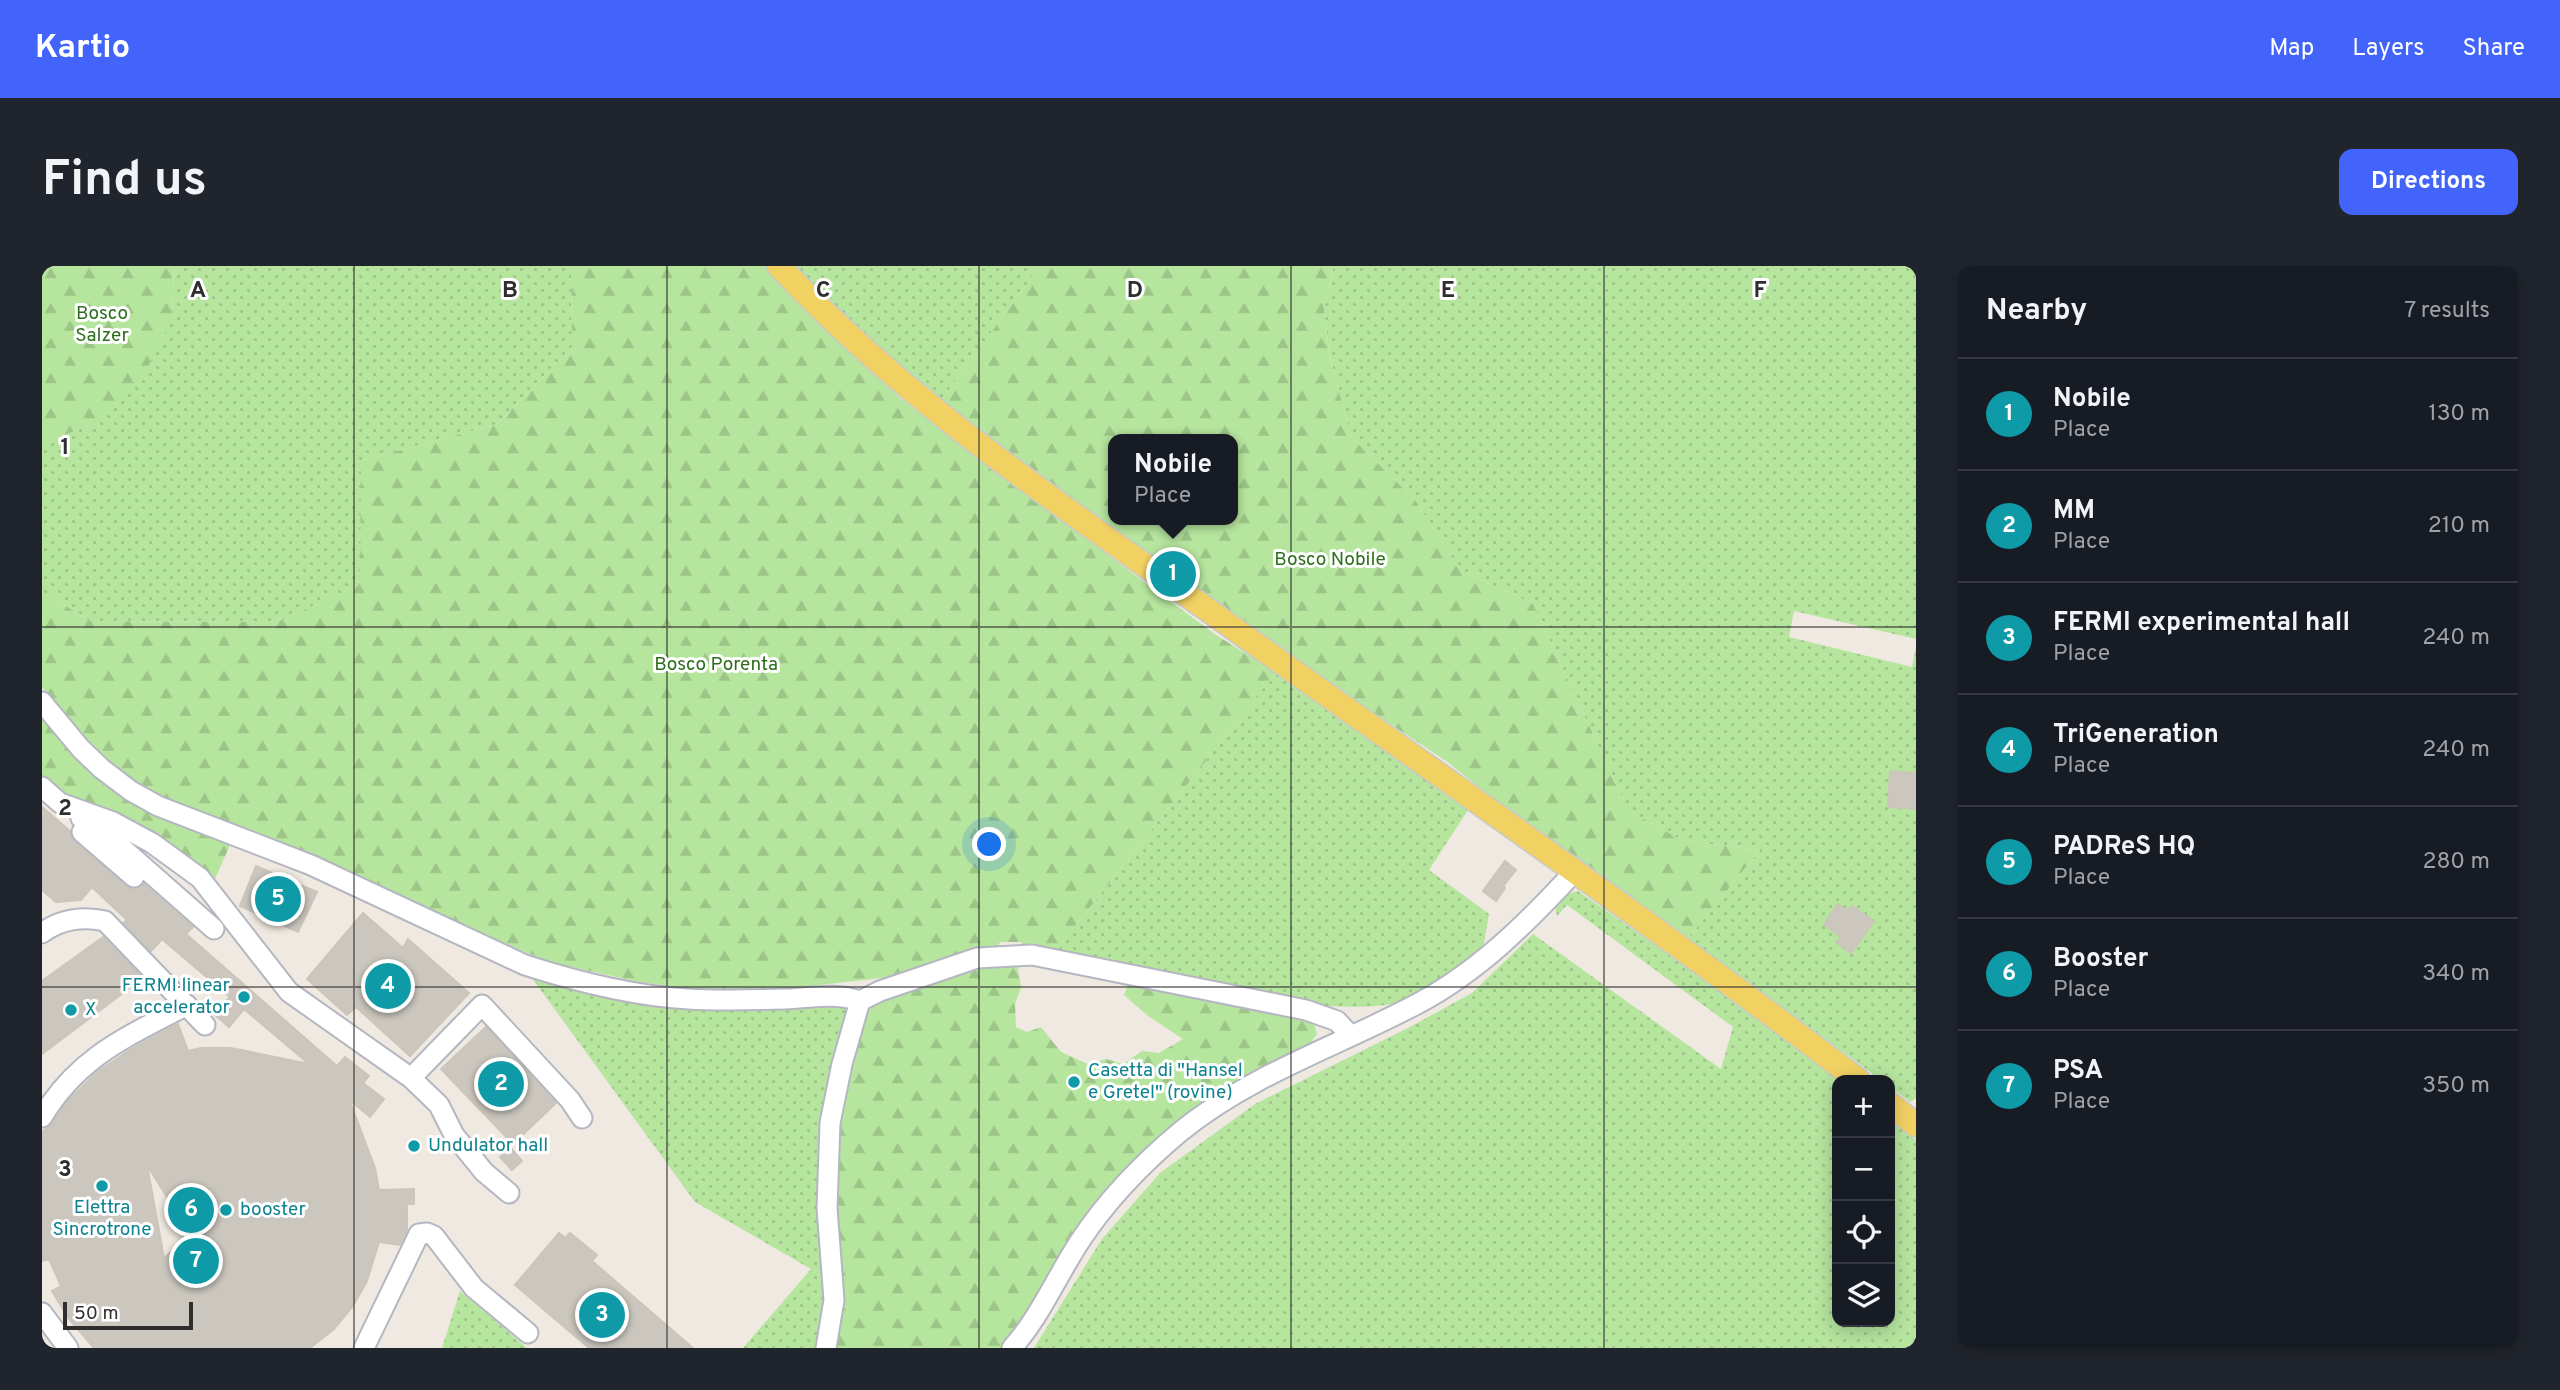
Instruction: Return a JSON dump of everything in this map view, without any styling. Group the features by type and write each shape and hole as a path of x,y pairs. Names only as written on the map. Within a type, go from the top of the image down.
{"main road":[{"path":"779,266 860,347 967,436 1574,872 1851,1075"},
{"path":"1895,1108 1916,1125"}],"street":[{"path":"42,702 81,749 102,769 131,791 158,806 311,865 525,965 596,985 687,999 735,1000 832,995 860,1001 904,982 977,958 1032,955 1306,1010 1337,1021 1352,1036"},
{"path":"42,787 114,841 214,929"},
{"path":"60,803 81,831 134,877"},
{"path":"60,803 123,827 152,843 200,878 289,992 411,1078 439,1105 454,1135 484,1172 509,1194"},
{"path":"1012,1348 1031,1324 1090,1227 1115,1196 1181,1132 1238,1092 1419,1003 1463,975 1538,912 1574,872"},
{"path":"42,933 52,925 88,917 106,921 205,1024"},
{"path":"827,1348 834,1300 827,1208 830,1123 842,1064 860,1001"},
{"path":"42,1117 57,1091 102,1050 187,1005"},
{"path":"411,1078 482,1005 570,1100 582,1118"},
{"path":"364,1348 419,1234 427,1233 434,1236 474,1287 528,1333"},
{"path":"42,1313 68,1348"}],"green space":[{"name":"Bosco Salzer","path":"42,266 174,266 172,319 141,381 88,425 42,445"},
{"path":"174,266 571,266 572,347 497,424 361,461 361,585 277,622 90,621 42,591 42,445 88,425 172,319"},
{"name":"Bosco Porenta","path":"571,266 766,266 840,343 900,398 1216,635 1276,672 1054,953 1026,949 1021,942 1000,942 997,949 900,976 729,995 635,981 549,962 157,796 97,753 42,687 42,591 90,621 277,622 360,585 361,461 497,424 572,347"},
{"path":"793,266 1040,266 940,402 871,342"},
{"name":"Bosco Nobile","path":"1040,266 1334,266 1324,308 1329,353 1351,437 1415,500 1460,570 1533,604 1628,810 1683,841 1760,850 1688,938 1524,823 1446,761 1315,674 1033,474 940,402"},
{"path":"1334,266 1916,266 1916,639 1794,611 1789,637 1912,667 1916,647 1916,1098 1910,1102 1895,1091 1895,1075 1874,1075 1688,938 1760,850 1683,841 1628,810 1533,604 1460,570 1415,500 1351,437 1329,353 1324,308"},
{"path":"1276,672 1468,810 1429,870 1489,914 1483,949 1442,981 1415,997 1378,1006 1350,1007 1311,1005 1054,953"},
{"path":"42,718 105,786 181,826 230,845 214,881 144,827 111,811 62,796 42,779"},
{"path":"1578,891 1749,1011 1833,1075 1832,1327 1895,1327 1895,1122 1916,1140 1916,1348 1034,1348 1102,1239 1160,1173 1255,1104 1472,993 1533,934 1721,1069 1733,1027 1567,905 1557,916 1555,906 1564,895"},
{"path":"1017,962 1021,988 1015,1004 1016,1027 1027,1032 1041,1027 1061,1052 1088,1064 1106,1059 1123,1064 1142,1051 1159,1053 1183,1039 1148,1016 1124,995 1128,985 1153,987 1313,1020 1317,1034 1307,1048 1166,1134 1001,1348 834,1348 834,1198 841,1096 866,1015 875,1002 954,971"},
{"path":"532,978 617,999 843,1003 848,1011 821,1348 743,1348 811,1269 695,1202"},
{"path":"460,1291 527,1348 442,1348"}],"building":[{"path":"1890,771 1916,773 1916,809 1888,807"},
{"name":"Elettra Sincrotrone","path":"42,807 70,831 74,841 126,886 137,889 144,884 193,927 186,934 337,1066 345,1057 369,1076 363,1083 384,1099 370,1117 349,1099 375,1168 379,1190 414,1189 414,1204 407,1204 407,1231 400,1245 379,1242 367,1281 353,1306 334,1329 310,1348 94,1348 69,1319 52,1291 61,1286 49,1259 42,1261 42,1132 96,1073 131,1049 178,1024 188,1051 231,1048 309,1064 244,1009 229,1027 214,1014 230,997 162,939 151,951 123,923 127,920 92,887 81,900 56,902 42,890","holes":["147,1165 190,1234 164,1258"]},
{"path":"1505,861 1516,870 1503,886 1505,888 1496,901 1483,891"},
{"path":"256,866 317,892 298,932 240,906"},
{"path":"1838,904 1848,911 1852,906 1874,921 1851,953 1837,943 1841,937 1824,924"},
{"path":"363,913 403,948 408,939 469,993 410,1056 356,1007 347,1015 307,979"},
{"name":"X","path":"103,937 143,978 42,1054 42,981"},
{"path":"486,1027 556,1103 513,1144 441,1069"},
{"path":"510,1147 522,1161 512,1170 500,1157"},
{"path":"559,1233 565,1238 570,1233 597,1255 592,1261 693,1348 589,1348 515,1285"}],"place":[{"name":"Nobile","path":"1173,574"},
{"name":"PADReS HQ","path":"278,899"},
{"name":"TriGeneration","path":"388,986"},
{"name":"FERMI linear accelerator","path":"244,997"},
{"name":"X","path":"71,1010"},
{"name":"Casetta di \"Hansel e Gretel\" (rovine)","path":"1074,1082"},
{"name":"MM","path":"501,1084"},
{"name":"Undulator hall","path":"414,1146"},
{"name":"Elettra Sincrotrone","path":"102,1186"},
{"name":"Booster","path":"191,1210"},
{"name":"booster","path":"226,1210"},
{"name":"PSA","path":"196,1261"},
{"name":"FERMI experimental hall","path":"602,1315"}]}
